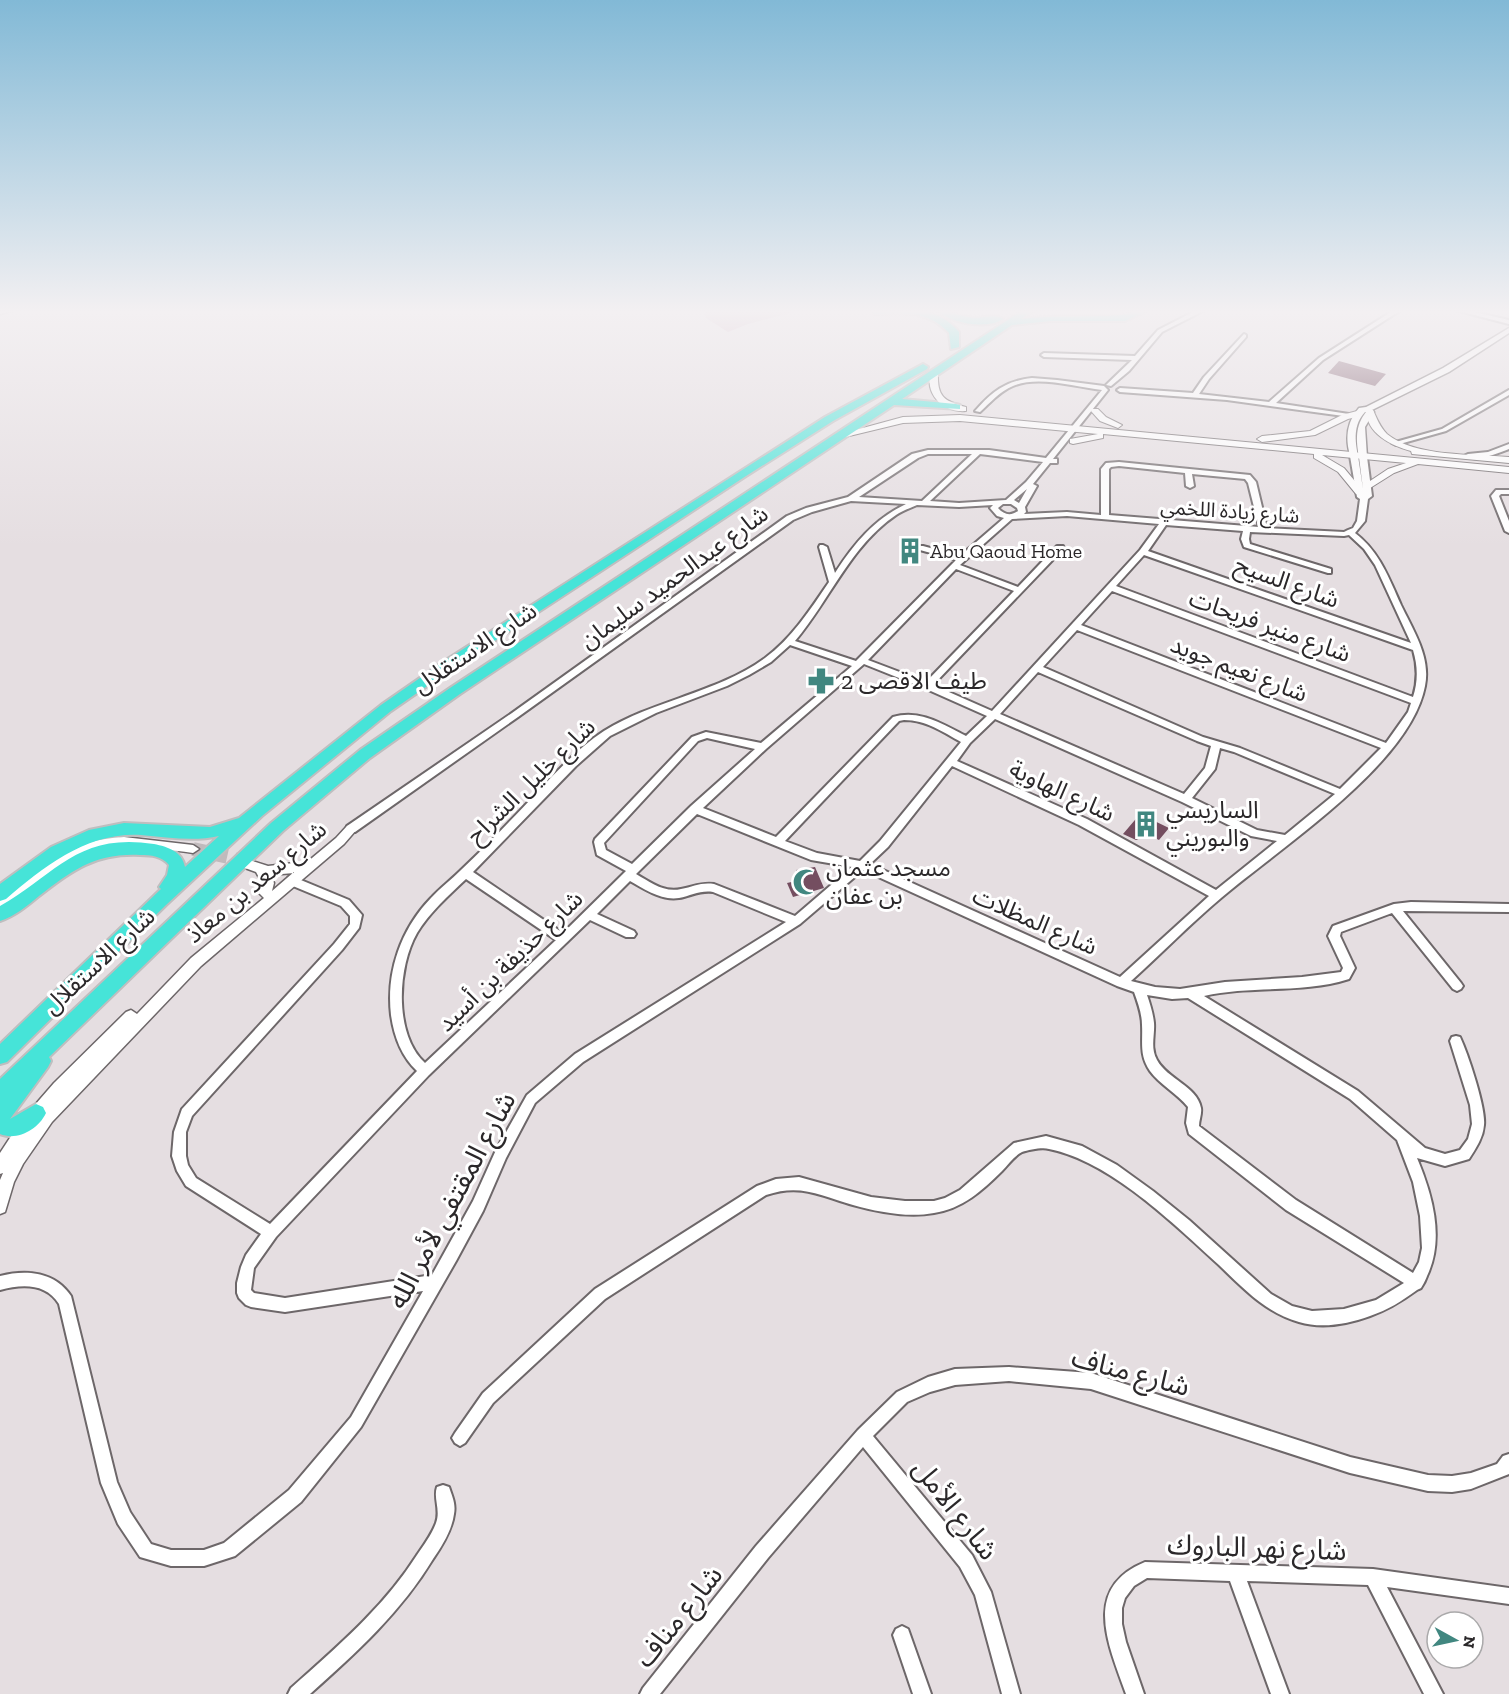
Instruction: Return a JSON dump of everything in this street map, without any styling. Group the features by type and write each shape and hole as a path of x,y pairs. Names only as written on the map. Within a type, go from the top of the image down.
{"highway":[{"name":"شارع الاستقلال","path":"0,1056 160,900 256,812 344,741 421,683 845,410 884,389"},
{"name":"شارع الاستقلال","path":"0,1092 277,827 364,754 797,468 840,435 910,389"},
{"path":"845,410 874,402 892,401 956,407"},
{"path":"0,894 51,854 87,837 124,829 200,835 231,826 256,812"},
{"path":"0,914 74,862 111,849 165,853 175,860 177,870 160,900"},
{"path":"0,1116 34,1073 48,1044"},
{"path":"0,1124 8,1129 15,1128 36,1113"}],"main road":[{"path":"933,389 936,395 956,407"},
{"path":"922,418 919,412 925,408 956,407 1081,425 1303,451 1429,453 1509,460"},
{"path":"1096,408 1103,419 1120,429"},
{"path":"1369,410 1375,428 1396,443 1429,453"},
{"path":"1262,439 1312,433 1353,415"},
{"path":"840,435 885,423 922,418 970,418 1043,425 1081,425"},
{"path":"1043,425 1058,432 1068,441 1120,429 1262,439 1422,462 1509,470"},
{"path":"1303,451 1336,466 1364,492 1390,471 1422,462"}],"street":[{"path":"978,411 1004,389"},
{"path":"851,499 960,505 1005,502 1029,484 1113,389"},
{"path":"1114,389 1195,395 1353,415 1363,409 1369,410"},
{"path":"1195,395 1199,389"},
{"path":"1271,404 1288,389"},
{"path":"1358,451 1361,429 1369,410 1409,389"},
{"path":"1396,443 1444,430 1509,392"},
{"path":"1121,983 1216,895 1343,794 1400,733 1417,702 1421,686 1418,649 1374,554 1351,533 1360,526 1364,492 1352,425 1353,415"},
{"path":"1468,456 1489,454 1509,446"},
{"name":"شارع عبدالحميد سليمان","path":"351,829 790,519 809,510 851,499 915,456 939,451 978,452 1051,460"},
{"path":"921,503 978,452"},
{"name":"شارع حذيفة بن أسيد","path":"435,1282 285,1305 252,1300 244,1293 243,1278 254,1255 271,1232 425,1071 589,915 695,809 860,663 976,544 1011,517 1021,513 1021,507 1032,486 1051,460"},
{"path":"1105,517 1104,469 1109,465 1188,470 1243,475 1250,479 1264,530"},
{"path":"1188,470 1190,486"},
{"path":"1509,492 1499,492 1495,496 1509,531"},
{"name":"شارع حذيفة بن أسيد","path":"976,544 997,513 993,508 1005,502"},
{"name":"شارع زيادة اللخمي","path":"1005,502 1021,507 1066,514 1247,530 1335,535 1351,533"},
{"name":"شارع خليل الشراح","path":"425,1071 408,1053 400,1027 397,985 400,964 408,940 420,919 435,901 466,873 594,744 637,718 741,678 789,642 825,597 833,582 872,529 901,508 921,503"},
{"name":"شارع زيادة اللخمي","path":"960,505 1011,517 1066,514"},
{"name":"شارع المقتفي لأمر الله","path":"0,1283 33,1279 51,1283 61,1291 75,1335 109,1483 124,1518 146,1551 171,1558 204,1558 229,1550 295,1496 356,1422 477,1206 520,1117 538,1092 579,1058 796,921 862,865 884,844 966,741 994,715 1143,552 1164,522"},
{"path":"1247,530 1245,539 1247,545 1328,571"},
{"path":"823,547 833,582"},
{"path":"923,548 1019,590"},
{"path":"927,686 1060,548"},
{"name":"شارع السيح","path":"1143,552 1418,649"},
{"name":"شارع منير فريحات","path":"1110,587 1417,702"},
{"name":"شارع نعيم جويد","path":"1075,626 1388,747"},
{"path":"789,642 927,686 1186,799 1214,815 1255,832 1286,839"},
{"path":"1037,668 1216,745 1245,753 1343,794"},
{"path":"777,843 896,719 902,716 914,717 966,741"},
{"path":"763,747 706,735 695,739 599,842 601,852 670,895 680,894 694,887 714,888 796,921"},
{"path":"1186,799 1210,769 1216,745"},
{"name":"شارع الهاوية","path":"951,762 1083,822 1216,895"},
{"name":"شارع المظلات","path":"695,809 815,857 862,865 1121,983 1139,989 1165,993 1190,993 1227,987 1345,976 1348,968 1334,936 1337,928 1394,908"},
{"name":"شارع سعد بن معاذ","path":"0,1167 36,1113 169,984 265,893 340,841 351,829"},
{"path":"0,906 59,860 94,845 117,842 193,849"},
{"path":"265,893 268,883 256,868 293,874 345,903 356,915 355,925 338,947 187,1113 178,1139 178,1156 191,1182 271,1232"},
{"path":"466,873 563,939"},
{"name":"شارع سعد بن معاذ","path":"0,1207 13,1168 37,1129 169,984 293,874"},
{"path":"1394,908 1430,905 1509,908"},
{"path":"1394,908 1457,986"},
{"path":"589,915 630,934"},
{"path":"1139,989 1146,1011 1147,1049 1150,1060 1158,1073 1193,1105 1195,1113 1191,1120 1194,1130 1291,1205 1416,1283"},
{"path":"1190,993 1354,1095 1421,1154 1444,1160 1464,1155 1474,1141 1478,1114 1456,1041"},
{"path":"460,1438 488,1398 600,1294 762,1191 775,1185 799,1183 823,1187 860,1201 916,1208 938,1207 968,1194 1015,1149 1040,1140 1058,1142 1073,1148 1128,1180 1160,1205 1266,1299 1286,1311 1314,1318 1351,1314 1387,1302 1408,1290 1422,1274 1428,1254 1427,1226 1418,1176 1402,1137"},
{"name":"شارع مناف","path":"649,1694 762,1552 863,1435 902,1397 928,1385 955,1377 1010,1374 1091,1381 1350,1465 1428,1483 1452,1485 1471,1481 1502,1470 1509,1462"},
{"name":"شارع الأمل","path":"863,1435 966,1561 977,1578 983,1592 1011,1694"},
{"path":"297,1694 366,1634 406,1587 445,1522 447,1506 442,1493"},
{"name":"شارع نهر الباروك","path":"1135,1694 1114,1626 1112,1605 1119,1588 1130,1577 1145,1570 1373,1577 1509,1596"},
{"path":"1235,1573 1280,1694"},
{"path":"1373,1577 1434,1694"},
{"path":"902,1635 922,1694"}],"building":[{"name":"الساريسي والبوريني","path":"1140,814 1169,828 1159,840 1148,835 1136,840 1123,834"},
{"name":"مسجد عثمان بن عفان","path":"815,867 824,888 793,897 787,883 796,881 796,870"}],"tunnel":[{"path":"193,849 229,857 248,865"}],"place":[{"name":"Abu Qaoud Home","path":"910,551"},
{"name":"طيف الاقصى 2","path":"821,681"},
{"name":"الساريسي والبوريني","path":"1146,824"},
{"name":"مسجد عثمان بن عفان","path":"806,882"}]}
